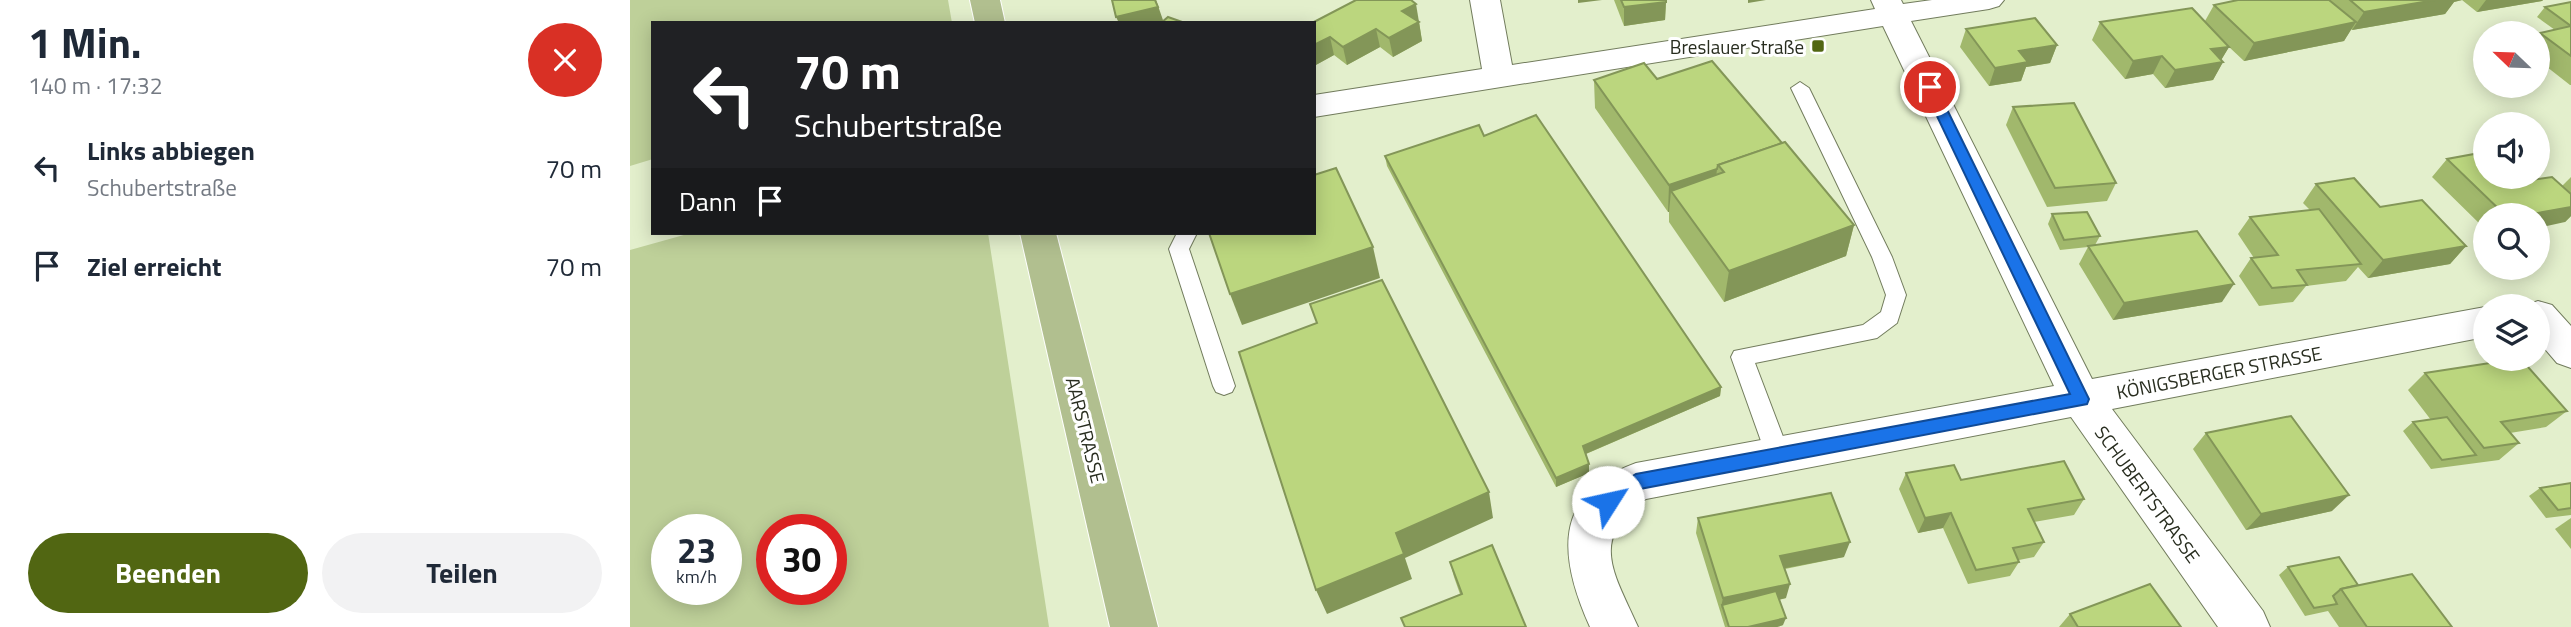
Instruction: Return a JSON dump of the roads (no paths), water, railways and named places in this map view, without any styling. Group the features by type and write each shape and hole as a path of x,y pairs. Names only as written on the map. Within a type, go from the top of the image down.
{"main road":[{"path":"985,0 990,21"},
{"name":"AARSTRASSE","path":"1038,235 1134,627"}],"street":[{"path":"1485,0 1499,77"},
{"path":"1316,106 1499,77 1890,7 1989,0"},
{"name":"SCHUBERTSTRASSE","path":"1890,7 2081,399 2246,627"},
{"path":"2550,311 2571,306"},
{"name":"KÖNIGSBERGER STRASSE","path":"1606,613 1588,566 1591,531 1608,502 1636,482 2473,324"},
{"path":"2550,328 2571,352"}],"lane":[{"path":"1778,455 1742,357 1869,332 1890,317 1896,295 1882,257 1800,88"},
{"path":"1186,235 1179,249 1224,386"}],"place":[{"name":"Breslauer Straße","path":"1818,46"}]}
